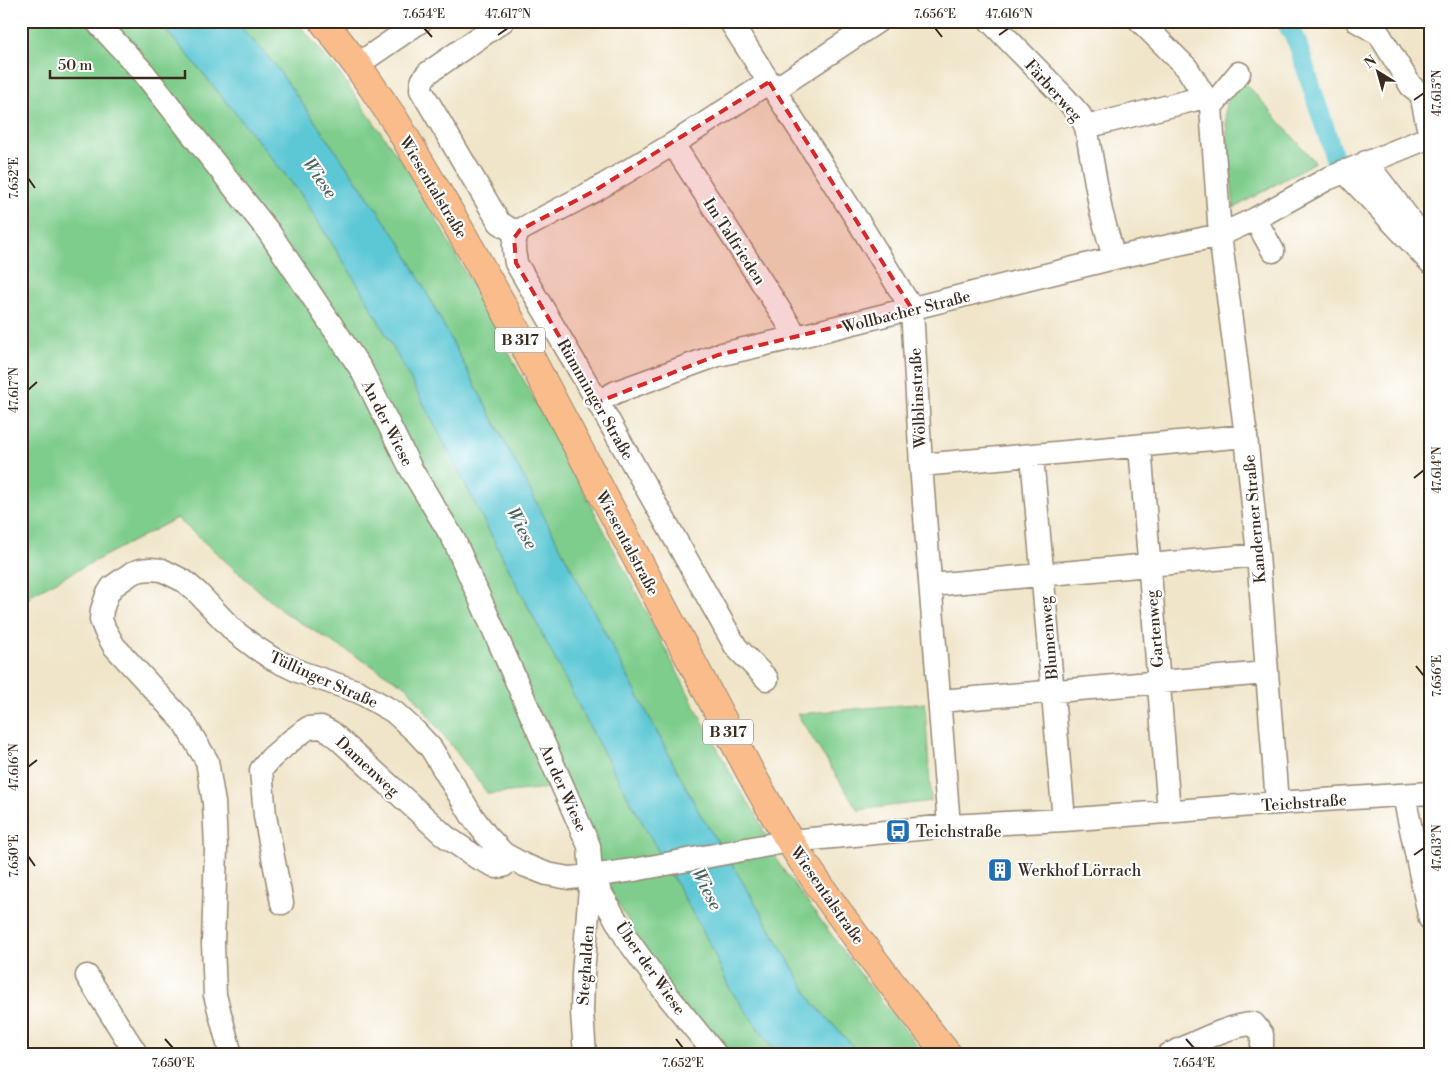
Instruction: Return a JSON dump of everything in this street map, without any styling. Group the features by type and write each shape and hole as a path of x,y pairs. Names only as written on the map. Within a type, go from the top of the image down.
{"main road":[{"name":"Wiesentalstraße","path":"323,21 357,65 394,119 503,306 697,674 790,841 834,907 895,989 948,1055"}],"street":[{"name":"An der Wiese","path":"96,21 144,73 269,232 361,369 411,469 454,540 589,846 592,876"},
{"path":"357,65 421,21"},
{"path":"503,21 428,73 423,78 421,90 499,222 511,230 520,230 594,192 878,21"},
{"name":"Wölblinstraße","path":"730,21 912,309 921,466 950,826"},
{"name":"Färberweg","path":"990,21 1080,115 1086,127 1101,211 1114,258"},
{"name":"Kanderner Straße","path":"1140,21 1187,68 1208,102 1220,235 1246,436 1258,554 1277,803"},
{"path":"1220,235 1255,219 1344,171 1430,137 1421,94 1411,86 1379,34 1357,21"},
{"path":"1086,127 1208,102 1239,73"},
{"name":"Im Talfrieden","path":"673,144 797,338"},
{"path":"1366,162 1422,219 1430,246"},
{"path":"1344,171 1430,262"},
{"path":"1255,219 1273,251"},
{"name":"Rümminger Straße","path":"520,230 514,238 516,263 598,402 736,647 767,679"},
{"name":"Wollbacher Straße","path":"598,402 616,392 718,355 797,338 1114,258 1220,235"},
{"path":"921,466 1246,436"},
{"name":"Gartenweg","path":"1140,446 1169,812"},
{"name":"Blumenweg","path":"1032,456 1064,820"},
{"path":"931,584 1258,554"},
{"name":"Tüllinger Straße","path":"231,1055 215,995 213,944 216,839 214,803 207,761 183,720 114,646 102,620 102,610 112,587 132,573 150,569 162,570 184,581 234,631 273,659 300,672 359,692 394,712 431,748 472,816 487,836 504,854 524,865 547,874 569,878 592,876 790,841"},
{"path":"940,701 1266,673"},
{"name":"Damenweg","path":"282,903 265,816 261,770 271,758 308,728 321,727 331,732 445,836 476,857 497,867 503,866 513,859"},
{"name":"Teichstraße","path":"790,841 950,826 1064,820 1430,793"},
{"path":"1404,796 1430,919"},
{"name":"Steghalden","path":"585,1055 582,1012 583,974 592,876"},
{"name":"Über der Wiese","path":"592,876 627,939 668,996 716,1055"},
{"path":"87,976 137,1055"},
{"path":"1168,1055 1244,1024 1254,1024 1262,1034 1262,1055"}],"highlighted area":[{"path":"769,82 912,309 718,355 598,402 516,263 514,238 520,230 594,191"}],"green space":[{"path":"21,21 157,21 189,56 300,193 364,294 427,410 596,739 711,946 728,986 777,1055 708,1055 549,788 488,794 407,687 283,612 177,518 32,594 21,608"},
{"path":"235,21 296,21 337,70 416,182 578,480 738,787 756,814 779,864 865,980 925,1055 861,1055 814,1004 744,884 700,814 401,244 275,65"},
{"path":"1243,80 1315,162 1234,208 1225,112 1226,101"},
{"path":"925,703 931,801 858,810 797,714"}],"water":[{"name":"Wiese","path":"157,21 235,21 275,65 401,244 700,814 744,884 814,1004 861,1055 777,1055 728,986 711,946 596,739 427,410 364,294 300,193 189,56"}],"waterway":[{"path":"1285,21 1297,42 1335,159"}],"place":[{"name":"Teichstraße","path":"898,831"},
{"name":"Werkhof Lörrach","path":"1000,870"}]}
